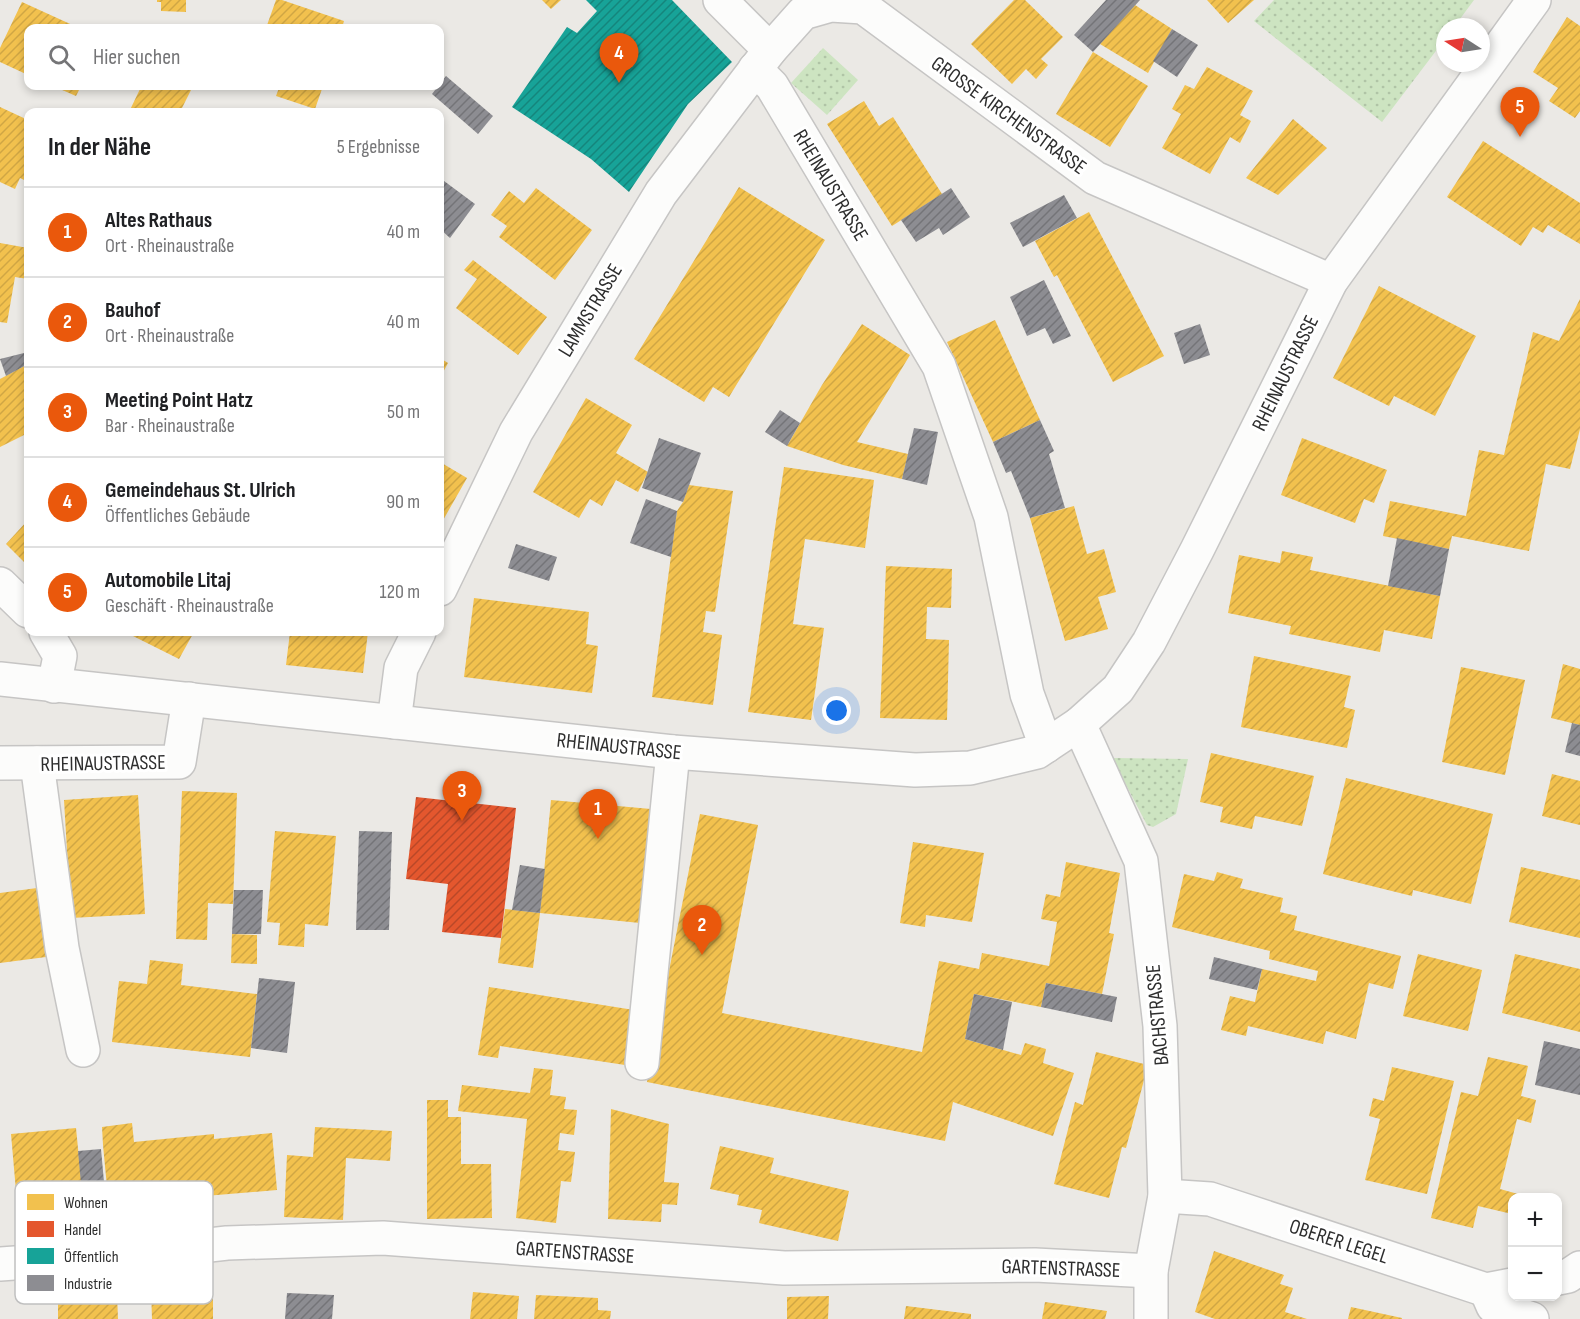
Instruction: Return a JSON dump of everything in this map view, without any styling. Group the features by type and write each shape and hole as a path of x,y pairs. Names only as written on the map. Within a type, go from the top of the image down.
{"street":[{"path":"720,0 763,60"},
{"name":"RHEINAUSTRASSE","path":"0,680 673,752 915,770 970,768 1037,752 1079,724 1118,689 1149,642 1331,281 1534,0"},
{"name":"GROSSE KIRCHENSTRASSE","path":"763,60 803,13 831,5 863,7 1095,178 1331,281"},
{"name":"LAMMSTRASSE","path":"444,581 522,422 661,193 763,60"},
{"name":"RHEINAUSTRASSE","path":"763,60 772,86 939,366 991,517 1028,694 1046,746"},
{"path":"0,584 24,607"},
{"path":"48,636 60,656 54,686"},
{"path":"394,722 401,668 417,636"},
{"name":"RHEINAUSTRASSE","path":"0,763 179,762 189,699"},
{"name":"BACHSTRASSE","path":"1079,724 1141,861 1160,1026 1165,1196 1151,1272 1151,1319"},
{"path":"642,1063 673,752"},
{"path":"37,763 62,948 83,1050"},
{"name":"OBERER LEGEL","path":"1165,1196 1210,1199 1499,1288"},
{"name":"GARTENSTRASSE","path":"213,1245 383,1238 784,1268 1035,1265 1151,1272"},
{"name":"GARTENSTRASSE","path":"0,1264 15,1263"},
{"path":"1562,1277 1580,1268"},
{"path":"1499,1288 1493,1306 1532,1319"}],"green space":[{"path":"1274,0 1474,0 1461,18 1436,18 1436,51 1382,122 1254,21"},
{"path":"823,48 858,80 827,115 791,83"},
{"path":"1112,758 1188,759 1176,814 1153,827 1147,825"}],"building: Wohnen":[{"path":"157,0 186,0 186,12 161,11 161,2"},
{"path":"276,0 344,21 343,24 267,24"},
{"path":"542,0 561,0 551,9"},
{"path":"1014,0 1025,0 1063,37 1041,59 1048,65 1036,79 1026,69 1012,84 971,44"},
{"path":"1207,0 1254,0 1228,23"},
{"path":"22,2 70,24 24,24 24,73 0,62 0,48"},
{"path":"1135,5 1172,29 1148,73 1100,44"},
{"path":"1567,17 1580,26 1580,111 1575,118 1549,101 1558,88 1533,72"},
{"path":"1093,52 1148,86 1110,147 1056,114"},
{"path":"1207,67 1253,91 1240,115 1251,121 1240,143 1230,137 1210,174 1162,148 1181,114 1172,109 1185,85 1194,89"},
{"path":"62,90 79,90 76,96"},
{"path":"140,90 191,90 182,108 131,108"},
{"path":"278,90 322,90 315,108 276,96"},
{"path":"864,101 879,126 893,117 942,194 892,226 827,124"},
{"path":"0,107 24,118 24,180 20,178 15,189 0,182"},
{"path":"1293,119 1327,148 1278,195 1246,178"},
{"path":"1483,141 1580,203 1580,244 1548,225 1543,233 1533,227 1521,246 1447,197"},
{"path":"739,187 825,240 729,397 713,387 704,402 634,359"},
{"path":"536,188 592,230 555,280 499,237 507,226 491,215 509,191 524,203"},
{"path":"1089,212 1164,356 1113,382 1057,275 1054,277 1035,241"},
{"path":"0,243 24,247 24,278 15,277 7,323 0,322"},
{"path":"473,260 547,317 518,355 456,308 477,279 464,270"},
{"path":"1379,286 1476,336 1435,416 1394,396 1389,406 1333,378"},
{"path":"1580,299 1580,429 1570,469 1546,464 1529,551 1452,536 1449,549 1383,536 1390,501 1466,516 1479,450 1504,455 1533,332 1559,341"},
{"path":"995,320 1040,420 993,442 947,342"},
{"path":"862,324 910,355 857,442 908,454 902,479 843,465 787,446 822,385"},
{"path":"24,366 24,435 0,447 0,379"},
{"path":"586,398 632,425 616,453 648,472 638,492 616,480 602,506 590,499 579,518 533,492"},
{"path":"1302,438 1387,470 1374,503 1364,499 1355,523 1281,495"},
{"path":"444,464 467,478 444,518"},
{"path":"784,467 874,480 865,548 805,539 793,624 824,628 811,720 748,712"},
{"path":"689,485 733,491 715,612 706,611 703,632 722,635 713,705 652,697 677,511"},
{"path":"1074,506 1087,554 1104,549 1116,592 1098,597 1108,629 1065,641 1030,518"},
{"path":"24,524 24,562 6,544"},
{"path":"1282,551 1313,557 1310,570 1440,596 1432,639 1384,630 1380,652 1289,634 1291,626 1228,613 1239,555 1280,563"},
{"path":"886,566 952,569 951,608 927,607 926,639 949,640 947,720 880,718"},
{"path":"474,598 589,612 586,644 598,646 592,693 464,677"},
{"path":"133,636 192,636 179,659"},
{"path":"290,636 368,636 363,673 286,665"},
{"path":"1254,656 1351,676 1344,707 1355,710 1347,748 1241,727"},
{"path":"1563,664 1580,669 1580,725 1551,718"},
{"path":"1461,667 1525,680 1505,775 1442,762"},
{"path":"1211,753 1314,776 1302,826 1255,816 1252,829 1220,822 1223,807 1200,802"},
{"path":"1552,774 1580,781 1580,825 1542,816"},
{"path":"1346,778 1493,814 1471,904 1413,890 1412,896 1323,874"},
{"path":"182,791 237,793 233,904 208,903 207,940 176,939"},
{"path":"138,795 145,914 71,918 64,800"},
{"path":"551,800 651,809 640,923 540,913"},
{"path":"700,814 758,825 722,1013 922,1052 939,961 979,969 982,953 1049,966 1057,922 1041,919 1046,894 1060,897 1066,862 1120,873 1109,933 1114,934 1102,994 1046,983 1041,1007 974,994 965,1039 1021,1055 1025,1043 1046,1049 1043,1063 1074,1073 1053,1136 953,1102 945,1141 647,1082"},
{"path":"275,831 336,836 328,926 305,924 304,947 278,945 280,923 267,922"},
{"path":"913,842 984,853 972,922 926,915 925,927 900,923"},
{"path":"1521,867 1580,880 1580,938 1509,922"},
{"path":"1217,872 1243,879 1240,888 1283,898 1280,912 1297,916 1294,930 1401,956 1393,989 1369,983 1356,1039 1326,1031 1323,1044 1248,1026 1246,1036 1221,1030 1230,996 1255,1002 1262,969 1316,981 1318,971 1269,959 1270,951 1172,927 1184,874 1214,881"},
{"path":"37,888 46,957 0,963 0,893"},
{"path":"505,909 540,913 533,968 498,963"},
{"path":"232,934 257,935 257,964 231,963"},
{"path":"1418,954 1482,970 1468,1031 1403,1016"},
{"path":"1515,954 1580,969 1580,1032 1502,1013"},
{"path":"150,960 183,964 181,985 257,994 250,1057 112,1042 119,981 147,984"},
{"path":"489,987 634,1010 625,1065 500,1046 498,1058 478,1055"},
{"path":"1096,1052 1148,1065 1126,1148 1122,1147 1109,1198 1054,1184 1075,1102 1083,1105"},
{"path":"1488,1057 1528,1066 1521,1096 1536,1100 1531,1123 1517,1119 1500,1189 1514,1193 1508,1193 1508,1213 1478,1206 1473,1228 1431,1218 1461,1092 1478,1096"},
{"path":"1392,1067 1454,1081 1427,1194 1365,1180 1380,1119 1369,1116 1373,1098 1384,1101"},
{"path":"534,1068 553,1070 550,1095 566,1097 564,1109 577,1110 574,1135 560,1133 558,1150 575,1152 571,1182 561,1181 556,1223 516,1218 527,1119 458,1111 462,1085 530,1093"},
{"path":"427,1100 448,1100 448,1117 461,1117 461,1164 491,1164 492,1218 427,1219"},
{"path":"611,1109 669,1124 664,1182 679,1183 677,1205 662,1204 661,1222 608,1219"},
{"path":"132,1123 134,1142 214,1134 214,1139 272,1133 277,1190 213,1195 213,1181 106,1181 102,1127"},
{"path":"315,1127 392,1131 390,1161 346,1158 343,1220 284,1217 287,1155 313,1157"},
{"path":"76,1128 81,1181 15,1181 11,1134"},
{"path":"720,1146 774,1158 770,1173 849,1191 838,1241 759,1223 762,1210 737,1205 739,1195 710,1189"},
{"path":"1214,1251 1284,1275 1280,1284 1293,1288 1285,1312 1307,1319 1215,1319 1195,1312"},
{"path":"473,1292 519,1296 517,1319 470,1319"},
{"path":"536,1295 598,1298 598,1310 611,1311 610,1319 534,1319"},
{"path":"829,1296 828,1319 787,1319 787,1297"},
{"path":"1045,1302 1107,1311 1105,1319 1042,1319"},
{"path":"58,1304 117,1304 118,1319 58,1319"},
{"path":"152,1304 213,1304 213,1319 152,1319"},
{"path":"906,1306 971,1314 971,1319 904,1319"},
{"path":"1351,1307 1402,1318 1402,1319 1348,1319"}],"building: Handel":[{"path":"416,797 516,808 501,938 442,932 448,884 406,879"}],"building: Öffentlich":[{"path":"586,0 672,0 732,62 688,104 629,192 591,159 512,107 567,27 577,33 597,11"}],"building: Industrie":[{"path":"1106,0 1140,0 1093,52 1074,35"},
{"path":"1172,29 1198,45 1177,77 1153,61"},
{"path":"446,76 493,116 478,134 432,94 435,90 444,90"},
{"path":"444,181 475,204 450,238 444,233"},
{"path":"951,188 970,217 943,235 939,228 916,242 901,220"},
{"path":"1064,195 1077,218 1023,247 1010,223"},
{"path":"1044,280 1071,336 1053,344 1045,328 1027,336 1010,297"},
{"path":"1200,324 1210,355 1184,364 1174,333"},
{"path":"24,353 24,366 6,376 0,359"},
{"path":"780,410 800,423 787,446 765,432"},
{"path":"1040,420 1054,451 1049,454 1065,508 1030,518 1011,471 1006,473 993,442"},
{"path":"914,428 938,432 927,485 902,479"},
{"path":"659,438 701,453 683,502 642,488"},
{"path":"646,499 677,511 671,557 630,543"},
{"path":"1397,538 1449,549 1440,596 1388,586"},
{"path":"516,544 557,557 549,581 508,568"},
{"path":"1572,723 1580,725 1580,756 1565,752"},
{"path":"359,831 392,832 389,930 356,930"},
{"path":"520,865 545,869 540,913 512,910"},
{"path":"234,890 263,890 261,934 232,934"},
{"path":"1214,957 1262,969 1257,990 1209,979"},
{"path":"259,978 295,982 287,1053 251,1048"},
{"path":"1046,983 1117,997 1112,1022 1041,1007"},
{"path":"974,994 1012,1002 1003,1050 965,1039"},
{"path":"1544,1041 1580,1049 1580,1095 1535,1085"},
{"path":"101,1149 104,1181 81,1181 78,1151"},
{"path":"287,1293 334,1295 332,1319 285,1319"}],"place":[{"name":"Gemeindehaus St. Ulrich","path":"619,83"},
{"name":"Automobile Litaj","path":"1520,137"},
{"name":"Meeting Point Hatz","path":"462,821"},
{"name":"Altes Rathaus","path":"598,839"},
{"name":"Bauhof","path":"702,955"}]}
